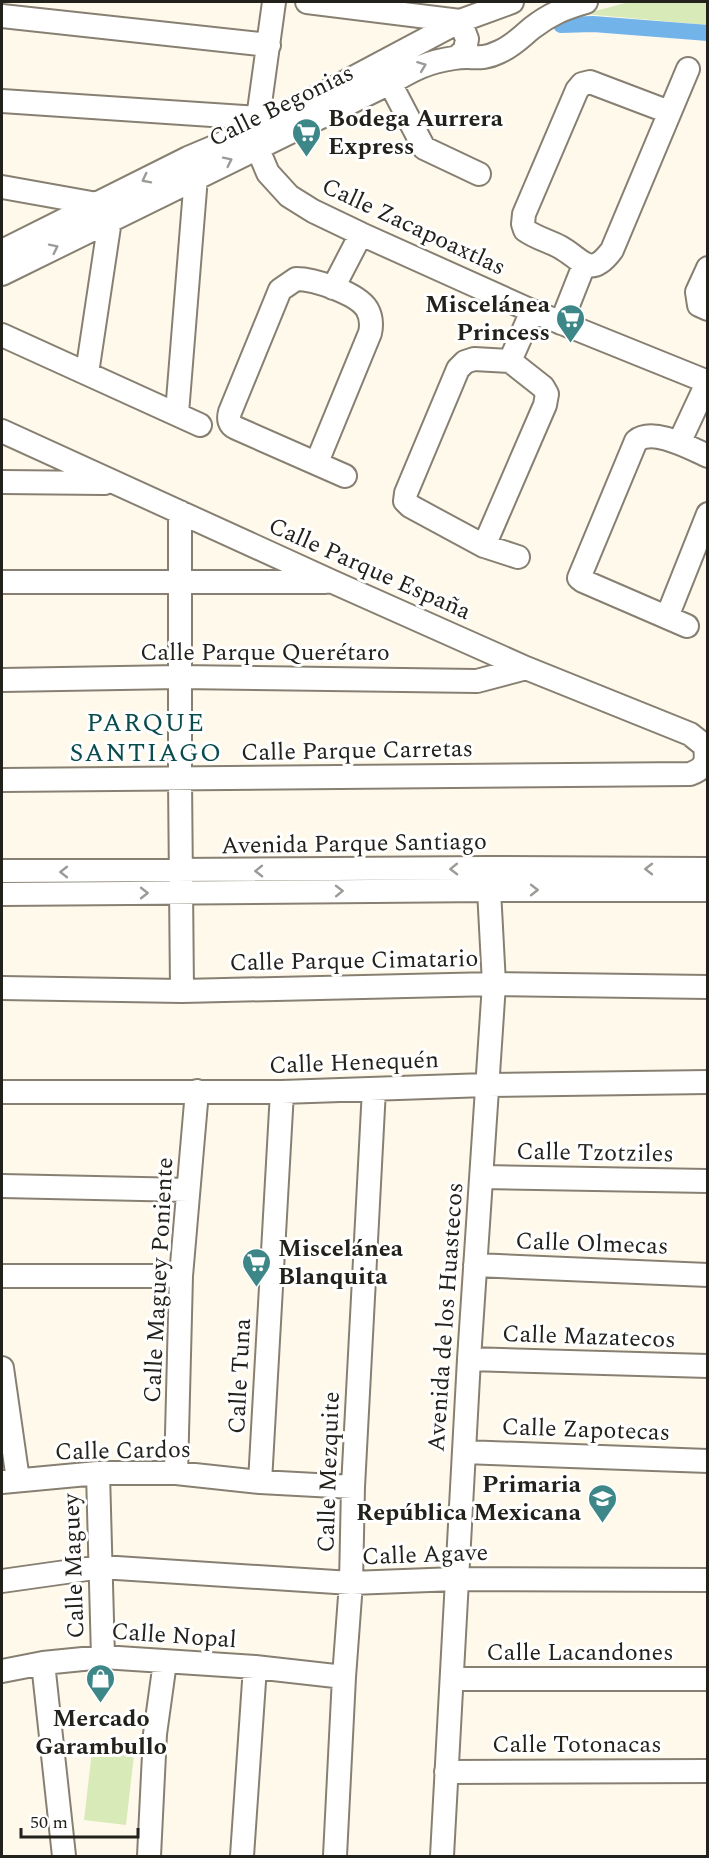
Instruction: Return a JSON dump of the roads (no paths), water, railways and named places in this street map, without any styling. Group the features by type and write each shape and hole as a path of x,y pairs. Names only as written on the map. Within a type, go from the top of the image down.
{"street":[{"path":"2,101 257,131 274,2"},
{"path":"307,2 460,21 467,39 465,50 457,57"},
{"path":"511,2 505,14 509,26 520,31 532,28"},
{"name":"Calle Begonias","path":"2,274 103,212 192,167 460,21 511,2"},
{"name":"Calle Begonias","path":"257,131 390,83 421,65 457,57 482,59 512,46 532,28 558,10 586,2"},
{"path":"2,16 269,45"},
{"path":"669,112 590,82 582,84 577,90 522,219 525,230 560,247 584,265 601,262 612,250 688,69"},
{"path":"390,83 424,148 479,174"},
{"name":"Calle Zacapoaxtlas","path":"257,131 268,173 289,196 313,211 532,311 707,382"},
{"path":"177,413 192,167"},
{"path":"2,187 103,212 87,373"},
{"name":"Calle Begonias","path":"2,251 103,212"},
{"path":"333,288 361,234"},
{"path":"561,322 584,265"},
{"path":"708,268 697,296 699,305 708,309"},
{"path":"317,462 370,333 371,325 366,307 333,288 296,279 280,290 229,417 231,426 345,476"},
{"path":"510,362 532,311"},
{"path":"2,335 200,425"},
{"path":"484,546 545,405 547,394 543,387 510,362 474,359 465,362 458,369 405,497 410,506 484,546 518,557"},
{"path":"679,443 707,382"},
{"name":"Calle Parque España","path":"2,431 114,484 526,668 690,734 705,746 706,760"},
{"path":"708,456 679,443 651,435 636,441 579,578 583,582 677,621 708,514"},
{"path":"2,482 114,484"},
{"path":"180,512 182,991"},
{"path":"2,582 333,582"},
{"name":"Calle Parque Querétaro","path":"2,680 179,677 477,681 526,668"},
{"name":"Calle Parque Carretas","path":"2,780 690,774 700,770 706,760"},
{"name":"Avenida Parque Santiago","path":"2,894 180,882 489,868 708,869"},
{"name":"Avenida Parque Santiago","path":"2,872 180,882 489,890 708,890"},
{"name":"Avenida de los Huastecos","path":"442,1857 469,1359 494,984 489,890"},
{"name":"Calle Parque Cimatario","path":"2,988 182,991 494,984 708,987"},
{"name":"Calle Henequén","path":"2,1092 282,1092 486,1085 708,1082"},
{"name":"Calle Mezquite","path":"334,1857 351,1583 353,1487 374,1089"},
{"name":"Calle Maguey Poniente","path":"176,1473 181,1276 197,1091"},
{"name":"Calle Tuna","path":"260,1482 282,1092"},
{"name":"Calle Tzotziles","path":"482,1177 708,1180"},
{"path":"2,1186 188,1190"},
{"name":"Calle Olmecas","path":"475,1265 708,1275"},
{"path":"2,1276 181,1276"},
{"name":"Calle Mazatecos","path":"469,1359 708,1366"},
{"path":"2,1368 10,1481"},
{"name":"Calle Zapotecas","path":"464,1452 708,1461"},
{"name":"Calle Cardos","path":"10,1481 98,1473 176,1473 260,1482 353,1487"},
{"name":"Calle Maguey","path":"98,1473 103,1657"},
{"name":"Calle Agave","path":"2,1581 101,1567 351,1583 456,1579 708,1580"},
{"name":"Calle Nopal","path":"2,1671 43,1663 103,1657 255,1667 344,1677"},
{"path":"149,1857 156,1734 165,1662"},
{"path":"43,1663 64,1857"},
{"path":"242,1857 255,1667"},
{"name":"Calle Lacandones","path":"452,1679 708,1679"},
{"name":"Calle Totonacas","path":"446,1772 708,1771"}],"waterway":[{"path":"561,25 593,24 708,33"}],"place":[{"name":"Bodega Aurrera Express","path":"307,158"},
{"name":"Miscelánea Princess","path":"571,344"},
{"name":"Miscelánea Blanquita","path":"257,1288"},
{"name":"Primaria República Mexicana","path":"602,1524"},
{"name":"Mercado Garambullo","path":"101,1704"}],"district":[{"name":"PARQUE SANTIAGO","path":"146,737"}]}
